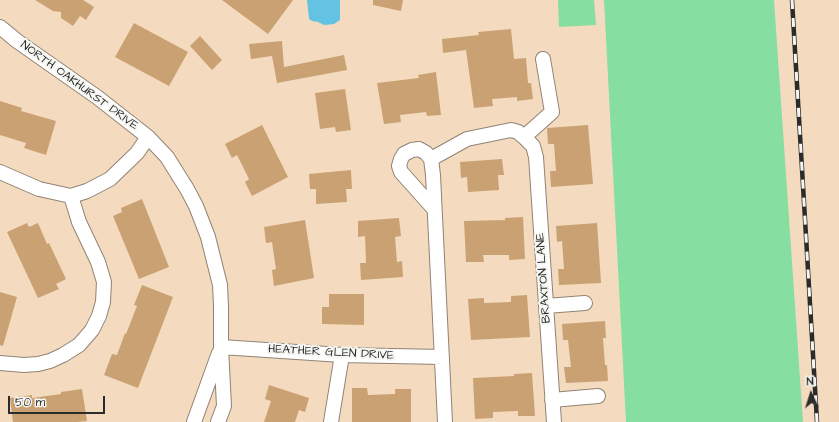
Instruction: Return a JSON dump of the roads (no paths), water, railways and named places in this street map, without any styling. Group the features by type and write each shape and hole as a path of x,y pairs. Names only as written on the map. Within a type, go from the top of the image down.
{"street":[{"name":"NORTH OAKHURST DRIVE","path":"0,27 17,41 98,97 148,137 167,157 187,189 198,211 208,237 220,285 224,406 218,422"},
{"path":"431,159 467,139 511,130 524,136 552,112 543,59"},
{"name":"BRAXTON LANE","path":"524,136 533,146 536,157 554,422"},
{"path":"0,172 39,189 71,196 87,191 110,180 137,154 148,137"},
{"path":"434,209 407,179 399,166 401,158 404,154 412,150 419,149 426,153 431,159 434,175 434,209 445,422"},
{"path":"0,363 24,365 38,364 50,361 63,355 79,345 92,330 99,316 103,302 104,282 98,262 79,222 71,196"},
{"path":"546,306 585,303"},
{"name":"NORTH OAKHURST DRIVE","path":"194,422 221,347"},
{"name":"HEATHER GLEN DRIVE","path":"221,347 342,355 442,357"},
{"path":"331,422 342,355"},
{"path":"552,400 598,396"}],"water":[{"path":"307,0 340,0 340,20 334,24 324,25 312,21 309,19"}],"railway":[{"path":"792,0 817,422"}]}
